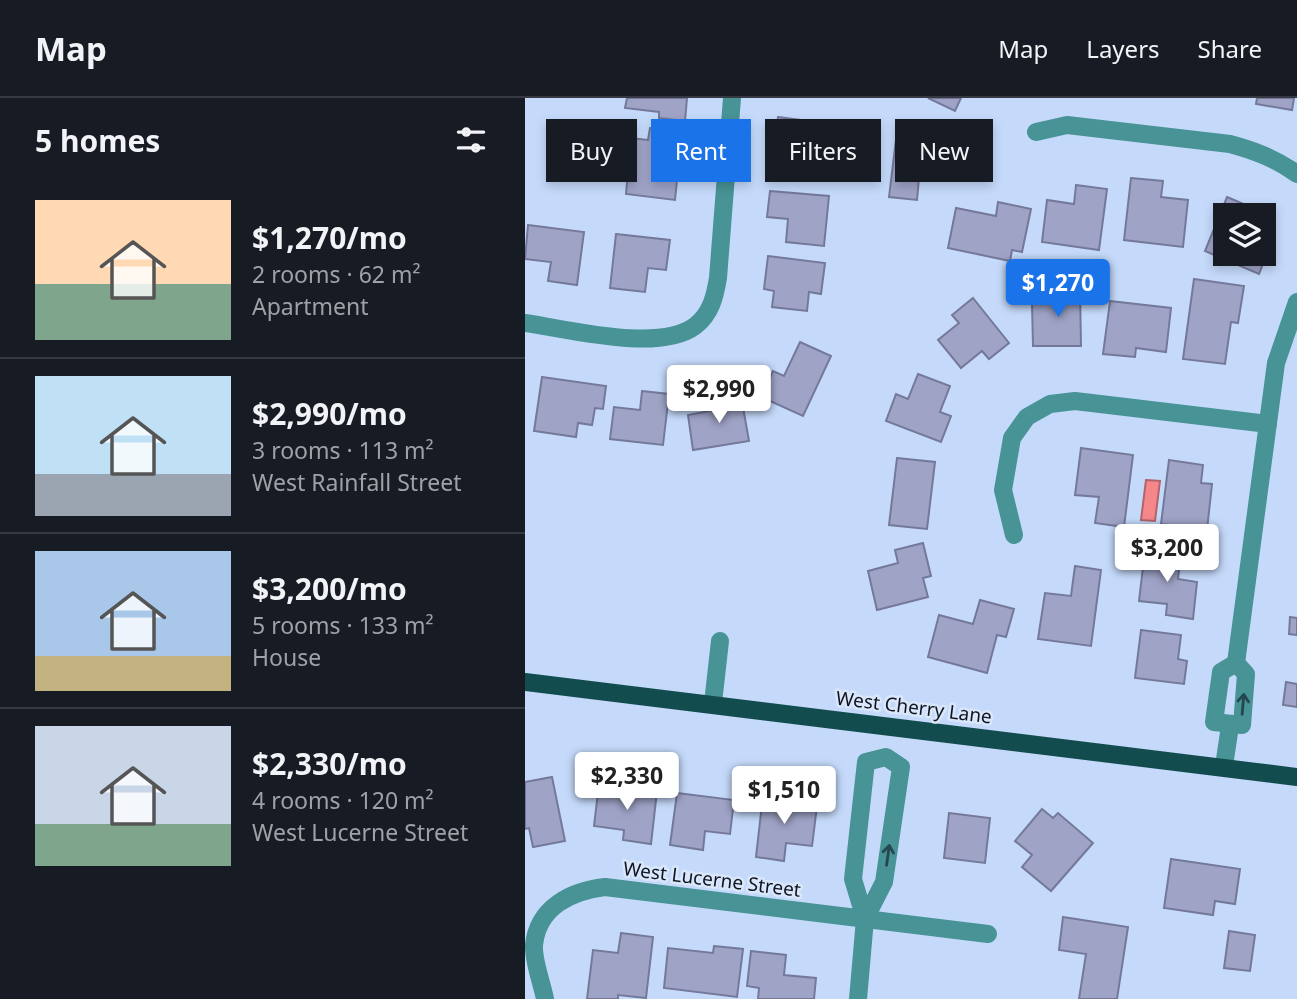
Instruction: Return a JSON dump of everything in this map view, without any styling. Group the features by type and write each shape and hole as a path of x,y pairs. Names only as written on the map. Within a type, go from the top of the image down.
{"main road":[{"name":"West Cherry Lane","path":"525,682 713,703 1297,777"}],"street":[{"path":"525,323 647,339 678,335 695,326 706,314 714,298 718,278 732,98"},
{"path":"1036,132 1067,125 1230,144 1279,161 1297,174"},
{"path":"1236,663 1221,672 1214,723 1241,725 1246,674 1236,663 1276,363 1297,302"},
{"path":"1014,535 1003,490 1012,438 1027,417 1050,404 1075,401 1268,424"},
{"path":"713,703 720,641"},
{"path":"886,757 890,725"},
{"path":"1224,766 1230,726"},
{"path":"858,999 865,919 853,879 866,762 886,757 901,767 884,882 865,919"},
{"name":"West Lucerne Street","path":"545,999 534,946 541,922 557,902 580,890 605,887 988,934"}],"shaded area":[{"path":"1146,480 1160,481 1155,521 1141,520"}],"building":[{"path":"627,98 687,98 685,119 659,118 659,112 625,108"},
{"path":"928,98 961,98 955,111"},
{"path":"1257,98 1294,98 1292,110 1256,104"},
{"path":"651,128 651,182 677,182 675,200 626,194 627,182 637,182 637,139 648,140"},
{"path":"895,148 895,182 919,182 917,200 889,197"},
{"path":"1131,178 1163,181 1161,197 1188,200 1183,247 1124,240"},
{"path":"1076,185 1107,189 1099,250 1042,242 1047,200 1074,204"},
{"path":"770,191 829,196 824,246 786,242 788,219 767,217"},
{"path":"1227,197 1241,203 1225,203"},
{"path":"998,202 1031,209 1022,252 1012,250 1010,261 948,248 956,208 996,216"},
{"path":"528,225 584,232 577,285 548,281 551,262 525,259"},
{"path":"1213,231 1213,254 1205,251"},
{"path":"616,234 670,240 666,270 648,268 645,292 610,288"},
{"path":"768,256 825,263 821,294 809,292 807,311 772,307 774,291 764,289"},
{"path":"1240,266 1262,266 1259,274"},
{"path":"1194,279 1244,286 1238,323 1231,322 1225,364 1183,359"},
{"path":"1046,288 1080,288 1081,346 1033,346 1032,304 1046,303"},
{"path":"973,298 1009,343 989,359 982,351 961,368 938,340 959,323 952,315"},
{"path":"1110,301 1171,308 1166,352 1136,348 1135,357 1103,354"},
{"path":"800,342 831,356 803,416 761,397 773,371 784,376"},
{"path":"918,374 950,386 940,412 951,416 941,442 886,421 896,394 908,399"},
{"path":"542,377 606,386 603,409 595,408 592,425 578,423 576,437 534,431"},
{"path":"642,391 669,394 663,445 610,439 614,407 640,410"},
{"path":"741,396 749,441 693,450 688,415 715,410 714,401"},
{"path":"1081,448 1133,455 1124,527 1095,523 1099,497 1075,495"},
{"path":"897,458 935,462 927,529 889,525"},
{"path":"1169,460 1203,465 1201,483 1212,484 1207,530 1161,524"},
{"path":"923,543 931,576 923,578 928,597 877,610 868,571 898,563 895,550"},
{"path":"1145,550 1181,554 1178,579 1197,582 1193,619 1166,615 1167,604 1139,601"},
{"path":"1075,566 1101,570 1091,646 1038,639 1045,593 1071,596"},
{"path":"980,600 1014,609 1006,637 997,635 987,673 928,657 939,615 973,624"},
{"path":"1290,617 1297,618 1297,635 1289,634"},
{"path":"1141,630 1181,635 1178,659 1187,661 1184,684 1135,678"},
{"path":"1286,682 1297,684 1297,707 1283,705"},
{"path":"552,777 565,841 533,847 529,828 525,829 525,782"},
{"path":"599,784 657,791 651,844 623,840 624,830 594,826"},
{"path":"677,793 734,800 730,834 705,831 703,850 670,845"},
{"path":"763,795 793,798 792,803 817,806 812,846 786,843 784,861 756,857"},
{"path":"1042,809 1053,818 1058,813 1093,843 1051,891 1022,867 1032,855 1015,841"},
{"path":"949,813 990,818 985,863 944,858"},
{"path":"1171,859 1240,869 1235,904 1215,901 1213,915 1164,908"},
{"path":"1063,917 1128,927 1117,999 1079,999 1086,954 1059,950"},
{"path":"1229,931 1255,935 1250,971 1224,968"},
{"path":"621,933 653,937 646,998 618,995 618,999 587,999 593,950 618,953"},
{"path":"714,946 743,949 737,997 664,988 668,948 713,953"},
{"path":"751,951 786,955 784,975 816,978 814,999 758,999 759,988 747,986"}]}
